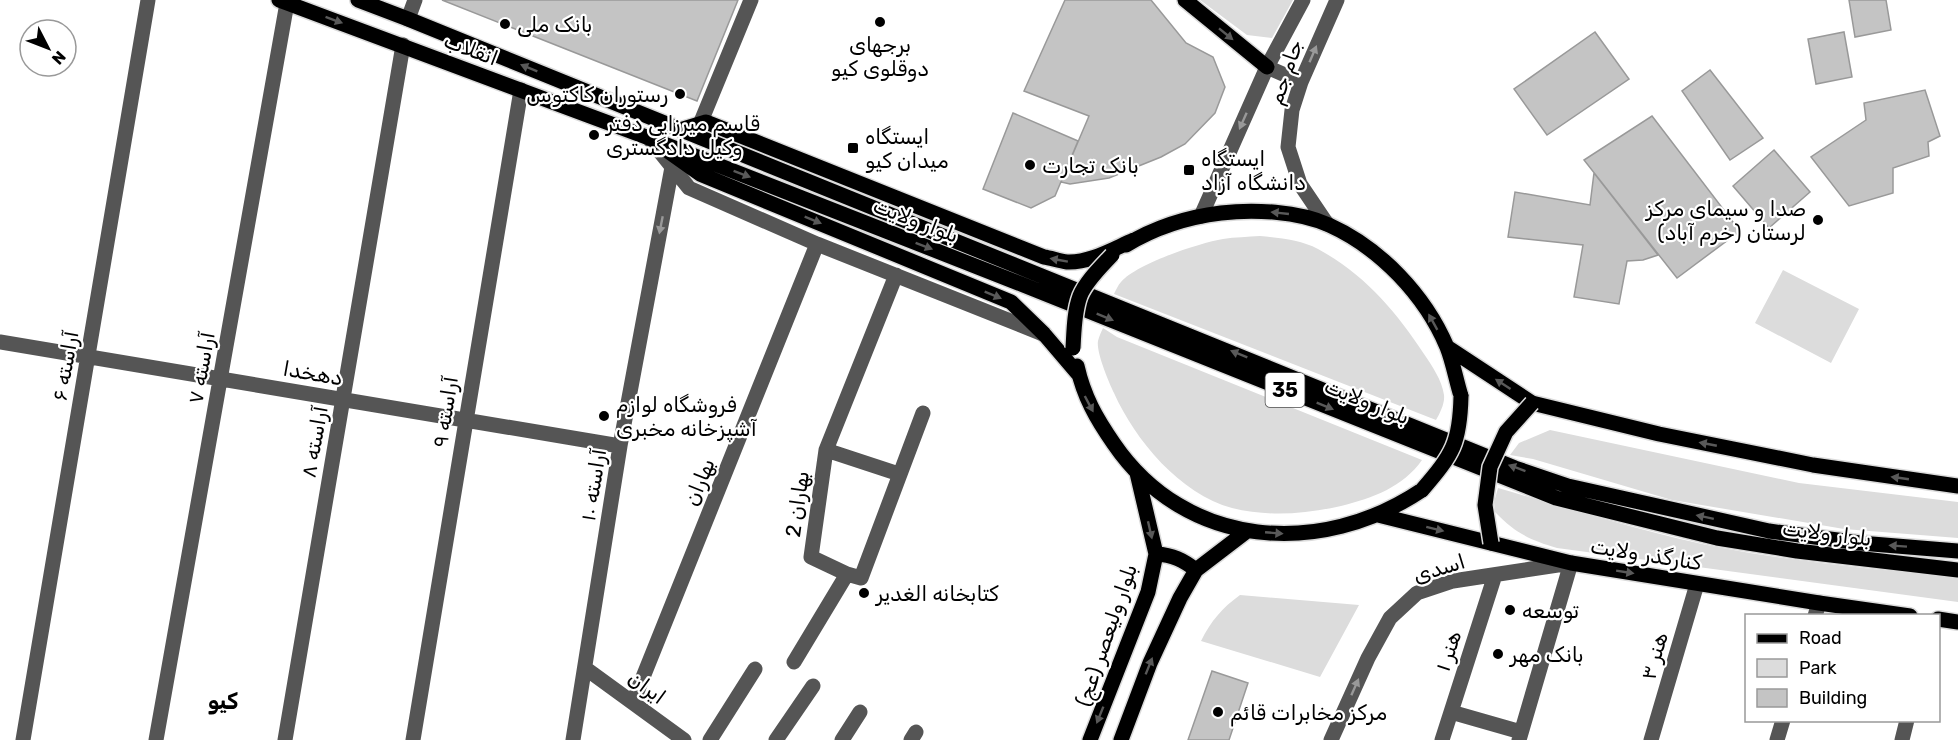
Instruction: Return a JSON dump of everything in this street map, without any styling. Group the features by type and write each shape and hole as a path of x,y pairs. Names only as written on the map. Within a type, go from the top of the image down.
{"main road":[{"name":"انقلاب","path":"358,0 680,130"},
{"path":"1185,0 1267,67"},
{"name":"انقلاب","path":"283,2 649,138"},
{"path":"680,130 706,122 1044,257 1065,262 1093,257 1161,228 1201,216 1245,210 1287,213 1328,224 1364,245 1396,271 1424,306 1447,347 1461,396 1460,421 1454,448 1422,490 1400,505 1378,515 1333,529 1289,535 1247,531 1206,520 1188,511 1162,494 1137,473 1123,457 1085,397 1073,348 1080,296 1094,274 1112,255 1134,240"},
{"name":"بلوار ولایت","path":"680,130 1029,272 1256,361 1515,468 1568,486 1769,531 1860,543 1958,551"},
{"path":"649,138 700,174 1011,302 1044,334 1079,375"},
{"name":"بلوار ولایت","path":"649,138 1556,498 1717,538 1797,551 1958,570"},
{"path":"1447,347 1533,403 1659,434 1813,465 1958,486"},
{"path":"1491,543 1485,505 1490,467 1506,432 1533,403"},
{"name":"بلوار ولیعصر (عج)","path":"1090,740 1148,592 1156,554 1137,473"},
{"name":"کنارگذر ولایت","path":"1378,515 1571,563 1697,584 1817,609 1894,614"},
{"path":"1121,740 1150,663 1180,598 1196,570 1247,531"},
{"path":"1156,554 1170,555 1196,570"},
{"path":"1940,619 1958,622"}],"street":[{"name":"آراسته ۶","path":"23,740 148,0"},
{"path":"408,19 415,0"},
{"path":"700,124 752,0"},
{"name":"جام جم","path":"1201,216 1267,67 1303,0"},
{"name":"جام جم","path":"1328,224 1300,184 1288,147 1292,110 1301,82 1338,0"},
{"name":"آراسته ۷","path":"156,740 220,379 283,2"},
{"name":"آراسته ۸","path":"285,740 403,45"},
{"path":"1267,67 1301,82"},
{"name":"آراسته ۹","path":"413,740 521,90"},
{"path":"649,138 689,188 817,244 1044,334"},
{"name":"آراسته ۱۰","path":"573,740 620,446 672,167"},
{"name":"بهاران","path":"633,702 817,244"},
{"name":"بهاران 2","path":"847,574 811,557 826,450 896,275"},
{"name":"دهخدا","path":"0,342 620,446"},
{"path":"794,662 847,574 861,578 923,413"},
{"path":"826,450 899,474"},
{"path":"1451,712 1520,736 1571,563"},
{"name":"اسدی","path":"1331,740 1368,658 1390,618 1417,593 1453,581 1571,563"},
{"name":"هنر ۱","path":"1442,740 1495,575"},
{"name":"هنر ۳","path":"1651,740 1697,584"},
{"name":"ایران","path":"585,668 684,740"},
{"path":"710,740 755,669"},
{"path":"776,740 813,686"},
{"path":"842,740 860,712"},
{"path":"1777,740 1782,722"},
{"path":"1902,740 1906,722"}],"green space":[{"path":"1200,0 1293,0 1272,38 1247,35"},
{"path":"1260,236 1297,241 1318,249 1350,270 1378,295 1413,338 1439,379 1444,398 1436,420 1114,294 1120,283 1129,275 1169,255 1223,239"},
{"path":"1783,270 1859,309 1831,363 1755,323"},
{"path":"1103,328 1117,337 1422,460 1406,477 1386,490 1364,499 1327,509 1300,513 1259,513 1232,508 1213,501 1177,478 1161,463 1134,429 1114,393 1101,360 1098,341"},
{"path":"1550,430 1799,483 1958,502 1958,538 1844,529 1672,500 1533,459 1510,455 1519,443"},
{"path":"1498,488 1623,524 1718,547 1828,564 1958,577 1958,602 1557,548 1523,535 1495,512 1494,502"},
{"path":"1240,595 1359,605 1320,677 1201,641 1218,615"}],"building":[{"path":"442,0 738,0 697,101"},
{"path":"1065,0 1151,0 1186,43 1213,57 1225,87 1215,113 1185,144 1161,157 1109,178 1070,184 1061,182 1089,116 1024,91"},
{"path":"1849,0 1886,0 1891,30 1855,37"},
{"path":"1595,32 1629,79 1547,135 1514,89"},
{"path":"1844,32 1852,77 1816,84 1808,39"},
{"path":"1710,70 1763,138 1730,160 1682,91"},
{"path":"1925,90 1940,136 1928,142 1929,156 1893,168 1893,193 1849,206 1811,157 1866,120 1864,103"},
{"name":"بانک تجارت","path":"1013,113 1078,141 1055,196 1031,208 983,189"},
{"path":"1652,116 1740,231 1677,278 1584,160"},
{"path":"1774,150 1810,192 1769,228 1733,186"},
{"path":"1594,173 1658,255 1643,260 1627,261 1619,304 1574,297 1583,245 1508,237 1515,192 1590,205"},
{"name":"مرکز مخابرات قائم","path":"1212,671 1248,683 1229,740 1188,740"}],"place":[{"name":"برجهای دوقلوی کیو","path":"880,22"},
{"name":"بانک ملی","path":"505,24"},
{"name":"رستوران کاکتوس","path":"680,94"},
{"name":"قاسم میرزایی دفتر وکیل دادگستری","path":"594,135"},
{"name":"ایستگاه میدان کیو","path":"853,148"},
{"name":"بانک تجارت","path":"1030,165"},
{"name":"ایستگاه دانشگاه آزاد","path":"1189,170"},
{"name":"صدا و سیمای مرکز لرستان (خرم آباد)","path":"1818,220"},
{"name":"فروشگاه لوازم آشپزخانه مخبری","path":"604,416"},
{"name":"کتابخانه الغدیر","path":"864,593"},
{"name":"توسعه","path":"1510,610"},
{"name":"بانک مهر","path":"1498,654"},
{"name":"مرکز مخابرات قائم","path":"1218,712"}],"district":[{"name":"کیو","path":"223,701"}]}
